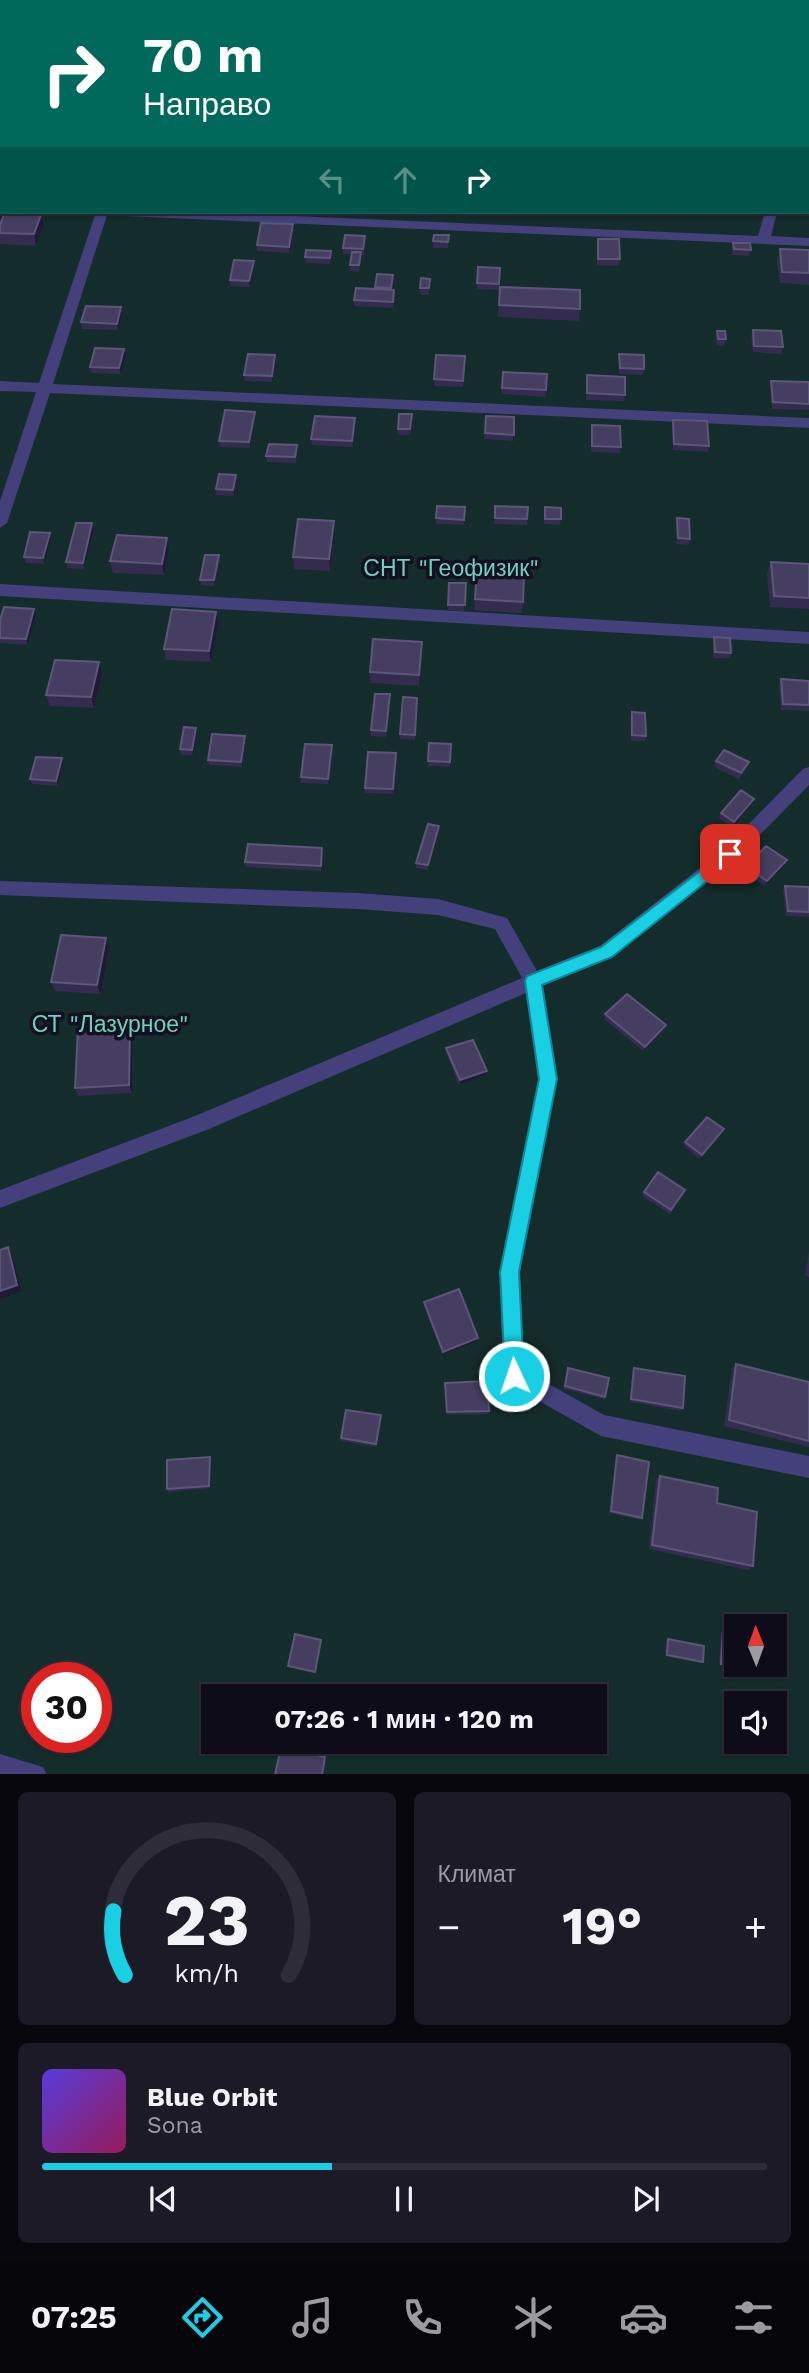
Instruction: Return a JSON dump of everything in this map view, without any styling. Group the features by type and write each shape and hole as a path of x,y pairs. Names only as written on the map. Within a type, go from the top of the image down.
{"street":[{"path":"0,523 42,388 101,214"},
{"path":"170,214 809,242"},
{"path":"764,239 770,214"},
{"path":"0,386 809,423"},
{"path":"0,590 809,638"},
{"path":"0,1199 103,1163 248,1105 533,981 607,952 730,854 809,774"},
{"path":"0,888 358,901 438,908 501,923 533,981 548,1079 510,1272 514,1376 601,1425 809,1467"},
{"path":"0,1766 35,1774"}],"green space":[{"path":"0,214 809,214 809,1774 0,1774"}],"building":[{"path":"4,214 41,214 34,234 0,233"},
{"path":"261,223 293,224 289,247 257,245"},
{"path":"345,235 365,236 363,249 343,248"},
{"path":"434,235 449,235 448,242 433,241"},
{"path":"598,239 619,239 620,259 598,259"},
{"path":"733,243 750,243 751,250 734,249"},
{"path":"780,249 809,250 809,273 782,272"},
{"path":"306,250 331,251 330,258 305,257"},
{"path":"352,252 361,252 359,265 350,265"},
{"path":"234,260 254,261 249,281 230,280"},
{"path":"478,267 500,268 499,284 477,283"},
{"path":"377,274 393,275 391,288 375,287"},
{"path":"421,278 430,279 429,288 420,288"},
{"path":"500,287 580,290 580,309 499,305"},
{"path":"356,288 394,290 393,302 354,300"},
{"path":"86,306 121,307 117,324 81,322"},
{"path":"753,330 781,331 783,347 754,346"},
{"path":"717,331 725,331 726,339 718,339"},
{"path":"95,348 124,349 119,368 90,367"},
{"path":"248,354 275,355 272,376 244,375"},
{"path":"619,354 644,355 644,369 620,368"},
{"path":"436,355 465,356 463,381 434,379"},
{"path":"503,372 547,374 546,390 502,388"},
{"path":"587,375 625,377 625,395 587,393"},
{"path":"771,381 809,382 809,404 773,402"},
{"path":"225,410 255,412 249,442 219,441"},
{"path":"399,414 412,414 410,429 398,429"},
{"path":"315,416 355,418 352,441 311,439"},
{"path":"486,416 514,417 514,435 485,433"},
{"path":"673,420 707,421 709,446 674,444"},
{"path":"592,425 620,426 621,447 592,446"},
{"path":"269,444 297,445 295,457 266,456"},
{"path":"219,474 236,475 233,490 216,489"},
{"path":"437,506 465,507 464,520 436,518"},
{"path":"495,506 528,507 527,519 495,518"},
{"path":"545,507 561,508 561,519 545,519"},
{"path":"677,518 689,519 690,539 678,538"},
{"path":"298,519 334,521 329,559 293,557"},
{"path":"76,523 92,523 83,563 66,562"},
{"path":"30,532 50,533 43,558 24,557"},
{"path":"117,535 167,538 162,564 110,561"},
{"path":"205,555 219,555 214,580 200,580"},
{"path":"771,562 809,564 809,598 774,596"},
{"path":"477,570 524,572 523,602 475,599"},
{"path":"449,583 466,583 465,605 448,605"},
{"path":"4,607 34,609 26,639 0,638 0,620"},
{"path":"172,609 216,612 209,651 164,649"},
{"path":"714,637 730,638 731,653 715,652"},
{"path":"373,639 422,642 419,675 370,672"},
{"path":"55,660 99,662 91,697 46,695"},
{"path":"781,679 809,681 809,705 783,704"},
{"path":"375,694 390,694 386,731 371,730"},
{"path":"403,697 417,698 415,735 400,734"},
{"path":"632,712 645,713 646,736 632,735"},
{"path":"184,727 196,728 192,750 180,749"},
{"path":"212,734 245,736 241,762 208,760"},
{"path":"429,743 451,744 450,762 428,761"},
{"path":"305,744 332,745 328,779 301,777"},
{"path":"724,750 749,762 741,773 716,761"},
{"path":"368,752 396,753 393,789 365,788"},
{"path":"36,757 62,758 56,781 30,779"},
{"path":"741,790 754,799 734,822 721,813"},
{"path":"428,824 439,826 428,865 416,863"},
{"path":"248,844 322,848 321,866 245,862"},
{"path":"766,846 787,860 767,881 746,867"},
{"path":"785,886 809,887 809,912 788,911"},
{"path":"61,935 106,938 97,985 51,982"},
{"path":"627,994 666,1025 645,1047 605,1014"},
{"path":"130,1026 129,1085 75,1088 78,1029"},
{"path":"473,1040 487,1071 460,1080 446,1048"},
{"path":"707,1117 724,1129 702,1155 685,1142"},
{"path":"658,1172 685,1190 671,1210 644,1192"},
{"path":"8,1247 17,1285 0,1291 0,1250"},
{"path":"459,1289 478,1338 443,1352 424,1302"},
{"path":"736,1364 809,1382 809,1441 729,1420"},
{"path":"568,1368 609,1378 605,1397 565,1386"},
{"path":"634,1368 685,1376 683,1408 631,1399"},
{"path":"487,1381 489,1411 447,1412 445,1383"},
{"path":"346,1410 381,1415 376,1444 341,1438"},
{"path":"617,1455 649,1462 642,1518 611,1511"},
{"path":"210,1457 209,1486 167,1489 167,1460"},
{"path":"660,1476 718,1488 717,1503 757,1512 753,1566 652,1545"},
{"path":"723,1630 724,1665 721,1664"},
{"path":"295,1634 321,1640 315,1672 288,1666"},
{"path":"668,1639 704,1646 703,1662 667,1655"},
{"path":"280,1754 312,1754 325,1757 322,1774 275,1774"}],"route":[{"path":"514,1376 510,1272 548,1079 533,981 607,952 730,854"}],"park label":[{"name":"СНТ \"Геофизик\"","path":"451,568"},
{"name":"СТ \"Лазурное\"","path":"110,1024"}]}
